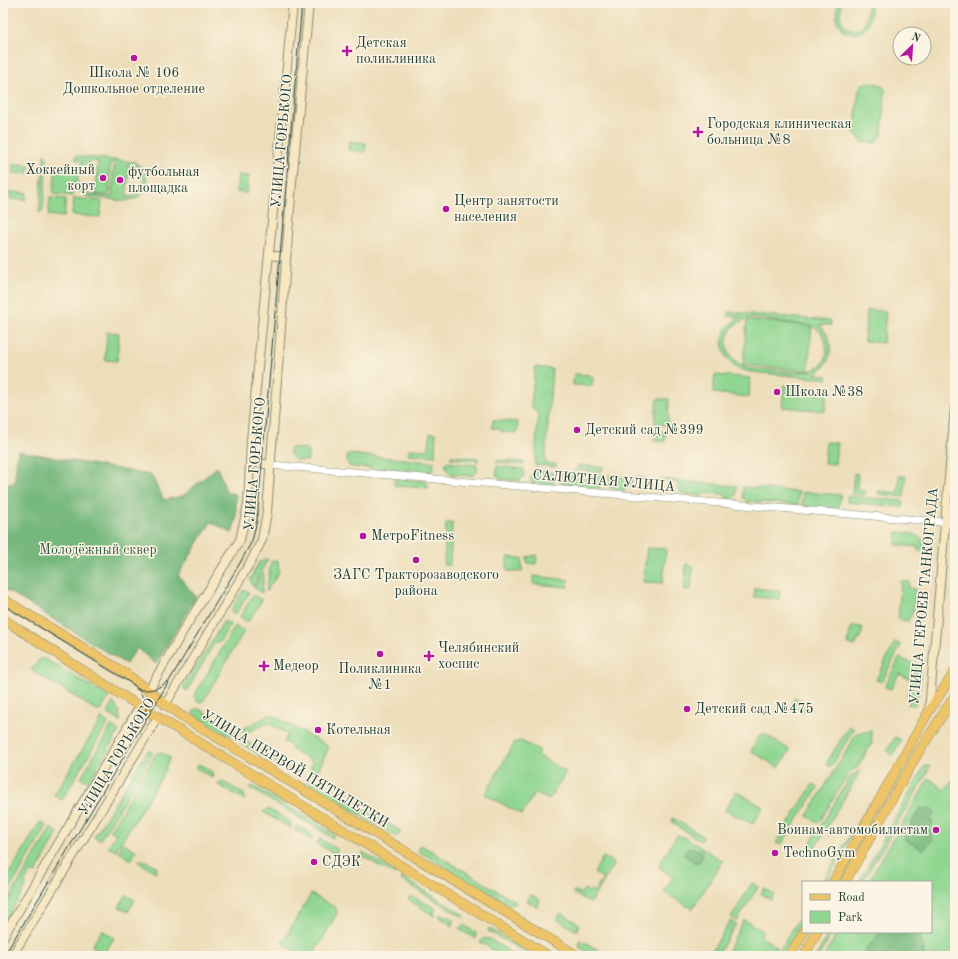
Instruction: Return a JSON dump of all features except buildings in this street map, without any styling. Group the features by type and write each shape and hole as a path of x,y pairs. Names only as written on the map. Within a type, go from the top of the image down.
{"main road":[{"name":"УЛИЦА ГОРЬКОГО","path":"3,937 186,626 240,540 248,504 252,426 270,255 293,3"},
{"name":"УЛИЦА ГОРЬКОГО","path":"12,956 158,717 262,540 267,512 286,257 309,3"},
{"path":"270,255 286,257"},
{"name":"УЛИЦА ГЕРОЕВ ТАНКОГРАДА","path":"834,881 929,711 955,407"},
{"name":"САЛЮТНАЯ УЛИЦА","path":"250,462 271,465"},
{"name":"УЛИЦА ПЕРВОЙ ПЯТИЛЕТКИ","path":"3,599 125,673 149,690 165,705 302,790 578,956"},
{"name":"УЛИЦА ПЕРВОЙ ПЯТИЛЕТКИ","path":"3,619 140,706 549,956"},
{"path":"937,724 929,711 955,671"},
{"path":"847,881 937,724 955,696"},
{"path":"790,956 803,933"},
{"path":"804,956 816,933"}],"street":[{"name":"САЛЮТНАЯ УЛИЦА","path":"271,465 955,524"}],"green space":[{"path":"837,3 842,3 840,13 841,20 844,25 847,28 854,30 860,28 865,22 867,3 871,3 869,22 865,29 856,34 843,31 837,22"},
{"path":"868,82 882,85 885,90 882,135 875,143 862,142 854,133 859,90 861,85"},
{"path":"349,141 366,143 365,152 348,150"},
{"path":"3,147 7,147 5,172 3,173"},
{"path":"44,154 47,157 43,210 39,213"},
{"path":"76,156 135,162 145,171 148,184 138,198 125,201 88,197 77,190 74,181 72,196 53,194 56,167 74,168 74,172 83,161 76,160","holes":["93,161 98,162 95,194 107,195 110,193 110,163 115,163 112,193 114,196 92,195 85,192 78,184 78,174 84,166","127,164 139,168 144,180 138,193 129,197 125,197 127,194 129,167"]},
{"path":"13,164 29,165 28,174 13,173"},
{"path":"238,175 249,176 247,193 236,192"},
{"path":"10,192 27,193 26,200 10,199"},
{"path":"50,198 66,199 64,217 48,215"},
{"path":"74,198 102,201 100,217 72,215"},
{"path":"867,310 886,311 883,343 864,341"},
{"path":"729,312 831,321 831,325 819,325 828,337 830,351 826,363 815,374 828,376 827,379 750,372 736,368 726,357 722,343 726,329 739,317 728,316","holes":["754,318 815,327 825,338 826,355 823,363 817,368 799,372 752,369 738,364 729,353 727,346 729,334 736,324 741,321"]},
{"path":"747,320 812,326 808,371 743,365"},
{"path":"107,332 119,333 117,361 105,360"},
{"path":"535,367 552,369 545,463 556,464 556,467 535,465 538,415 531,406"},
{"path":"574,374 589,375 593,378 592,386 573,385"},
{"path":"715,375 750,378 749,397 713,393"},
{"path":"784,385 827,390 825,411 782,407"},
{"path":"657,399 669,399 668,425 655,424"},
{"path":"493,420 518,422 517,433 502,432 500,429 492,428"},
{"path":"655,431 665,432 665,441 654,441"},
{"path":"430,433 436,433 435,456 409,454 409,449 429,450"},
{"path":"826,442 837,443 835,464 824,463"},
{"path":"290,448 308,449 308,461 295,460 290,455"},
{"name":"Молодёжный сквер","path":"18,451 151,475 164,500 183,496 217,467 226,491 236,495 236,519 232,533 211,522 178,575 196,597 156,664 137,648 126,664 3,588 3,483 14,484"},
{"path":"347,454 434,462 431,472 353,467 349,466 347,462"},
{"path":"451,456 478,458 478,461 451,458"},
{"path":"497,460 524,462 524,465 496,462"},
{"path":"446,462 477,465 477,472 472,476 451,474 446,469"},
{"path":"577,465 603,467 603,469 599,472 577,470"},
{"path":"497,466 524,469 524,476 520,481 500,479 496,474"},
{"path":"535,471 555,473 555,480 551,485 532,483 530,479"},
{"path":"561,472 604,475 600,488 596,488 562,484"},
{"path":"854,473 858,474 857,490 865,491 865,495 852,494"},
{"path":"609,475 647,479 633,479 630,486 624,491 610,488"},
{"path":"899,476 906,476 904,497 878,494 878,491 898,493"},
{"path":"396,479 425,481 429,486 428,488 395,486 394,482"},
{"path":"660,479 737,486 736,495 732,500 728,500 724,494 704,492 702,496 684,494 679,491 677,483"},
{"path":"743,487 799,492 798,505 746,501 743,498"},
{"path":"803,492 841,495 839,506 836,509 802,506"},
{"path":"847,496 904,501 903,507 847,502"},
{"path":"446,523 452,523 450,565 444,565"},
{"path":"897,532 914,534 923,539 924,552 918,551 918,547 896,545"},
{"path":"647,548 666,549 663,583 643,582"},
{"path":"537,555 536,564 527,563 527,557"},
{"path":"507,557 522,558 522,572 507,571"},
{"path":"268,559 253,587 250,580 259,562"},
{"path":"274,560 278,561 279,572 266,592 271,562"},
{"path":"686,564 693,566 691,589 685,590"},
{"path":"263,573 264,574 262,593 254,588"},
{"path":"533,576 569,580 568,587 533,584"},
{"path":"901,581 909,582 909,588 915,589 914,609 908,621 898,620"},
{"path":"755,588 780,591 779,599 754,597"},
{"path":"243,590 249,593 235,615 232,613 232,609"},
{"path":"253,595 262,600 248,622 240,617"},
{"path":"224,621 230,624 220,642 215,642 187,691 183,688"},
{"path":"235,626 244,631 204,700 201,702 197,701 194,696"},
{"path":"852,626 862,627 862,633 855,646 847,643"},
{"path":"895,642 901,645 882,682 876,680"},
{"path":"899,658 921,666 918,695 915,705 908,704 907,696 912,680 899,674 891,689 885,687"},
{"path":"40,659 45,659 109,697 101,710 98,711 31,670"},
{"path":"795,697 807,704 803,712 791,705"},
{"path":"113,702 119,711 120,721 107,713"},
{"path":"196,709 199,709 240,734 227,735 192,713"},
{"path":"271,714 329,747 316,775 310,771 312,761 291,749 292,747 284,742 288,734 268,723 248,732 241,730"},
{"path":"102,718 108,723 62,800 54,795"},
{"path":"111,726 119,731 89,782 81,778"},
{"path":"849,726 854,729 831,767 826,764"},
{"path":"871,731 872,743 858,767 849,772 819,823 807,816 857,733"},
{"path":"765,734 790,750 779,768 751,751 760,735"},
{"path":"895,737 901,740 892,756 887,751"},
{"path":"521,741 539,750 537,755 566,772 549,800 535,792 522,815 485,794 515,742"},
{"path":"247,742 296,773 298,777 240,743"},
{"path":"148,750 153,753 100,840 94,837"},
{"path":"160,752 170,758 165,768 166,769 116,851 108,847 116,834 110,830 156,754"},
{"path":"198,765 201,765 212,772 213,778 196,768"},
{"path":"928,765 930,766 925,777 863,881 860,881 924,767"},
{"path":"860,771 811,855 805,852 851,776"},
{"path":"308,777 401,831 399,835 395,836 307,783"},
{"path":"929,778 944,790 953,780 955,782 955,956 824,956 837,933 932,933 932,881 869,881"},
{"path":"219,782 223,782 244,794 245,800 217,784"},
{"path":"813,784 818,788 781,845 776,843"},
{"path":"253,786 335,834 333,838 250,788"},
{"path":"736,791 763,807 753,824 725,810"},
{"path":"870,802 827,881 823,881"},
{"path":"919,808 936,812 929,821 933,822 930,835 933,840 923,850 904,839"},
{"path":"268,809 291,822 291,828 263,812"},
{"path":"673,818 704,837 701,841 674,824 672,821"},
{"path":"40,822 47,826 3,901 3,884"},
{"path":"296,827 309,832 313,838 312,840 295,830"},
{"path":"51,828 58,833 36,873 30,873 25,882 26,887 7,918 3,916 3,909"},
{"path":"677,835 684,837 723,861 692,909 664,892 673,877 660,868 659,865"},
{"path":"320,839 337,849 336,855 316,843"},
{"path":"124,843 136,851 131,860 119,851"},
{"path":"421,845 516,902 515,904 510,905 418,851"},
{"path":"688,847 702,851 703,856 698,864 684,855"},
{"path":"363,852 396,872 395,875 362,856"},
{"path":"603,857 613,862 614,865 590,903 573,893 574,890 581,894 584,889 589,892 591,890 595,892 603,878 594,873"},
{"path":"140,860 146,861 157,867 157,873 138,862"},
{"path":"402,877 464,915 463,917 401,880"},
{"path":"752,883 758,887 737,921 731,918"},
{"path":"764,888 774,894 771,900 761,894"},
{"path":"311,894 336,908 337,913 313,956 303,956 282,943"},
{"path":"530,894 540,900 537,907 527,901"},
{"path":"126,895 135,900 128,912 119,907"},
{"path":"411,896 435,908 434,916 408,899"},
{"path":"561,913 579,924 577,930 557,919"},
{"path":"802,914 802,922 782,956 776,956"},
{"path":"440,915 453,919 453,926 439,917"},
{"path":"744,920 763,931 760,936 777,947 771,956 725,956"},
{"path":"730,921 736,924 717,956 709,956"},
{"path":"464,925 476,933 476,939 459,929"},
{"path":"489,928 535,956 530,956 488,931"},
{"path":"102,930 114,938 104,954 92,946"},
{"path":"829,933 832,933 819,956 816,956"},
{"path":"880,933 917,933 924,949 923,956 860,956"},
{"path":"485,938 490,939 516,956 503,956 480,942"},
{"path":"581,940 607,955 594,956 579,947"}],"tram line":[{"path":"4,956 252,541 257,520 302,3"},
{"path":"3,605 134,685 144,701 146,710 145,719"},
{"path":"136,689 153,689 168,681"}],"place":[{"name":"Детская поликлиника","path":"347,51"},
{"name":"Школа № 106 Дошкольное отделение","path":"134,58"},
{"name":"Городская клиническая больница №8","path":"698,132"},
{"name":"Хоккейный корт","path":"103,178"},
{"name":"футбольная площадка","path":"120,180"},
{"name":"Центр занятости населения","path":"446,209"},
{"name":"Школа №38","path":"777,392"},
{"name":"Детский сад №399","path":"577,430"},
{"name":"МетроFitness","path":"363,536"},
{"name":"ЗАГС Тракторозаводского района","path":"416,560"},
{"name":"Поликлиника №1","path":"380,654"},
{"name":"Челябинский хоспис","path":"429,656"},
{"name":"Медеор","path":"264,666"},
{"name":"Детский сад №475","path":"687,709"},
{"name":"Котельная","path":"318,730"},
{"name":"Воинам-автомобилистам","path":"936,830"},
{"name":"TechnoGym","path":"775,853"},
{"name":"СДЭК","path":"314,862"}]}
